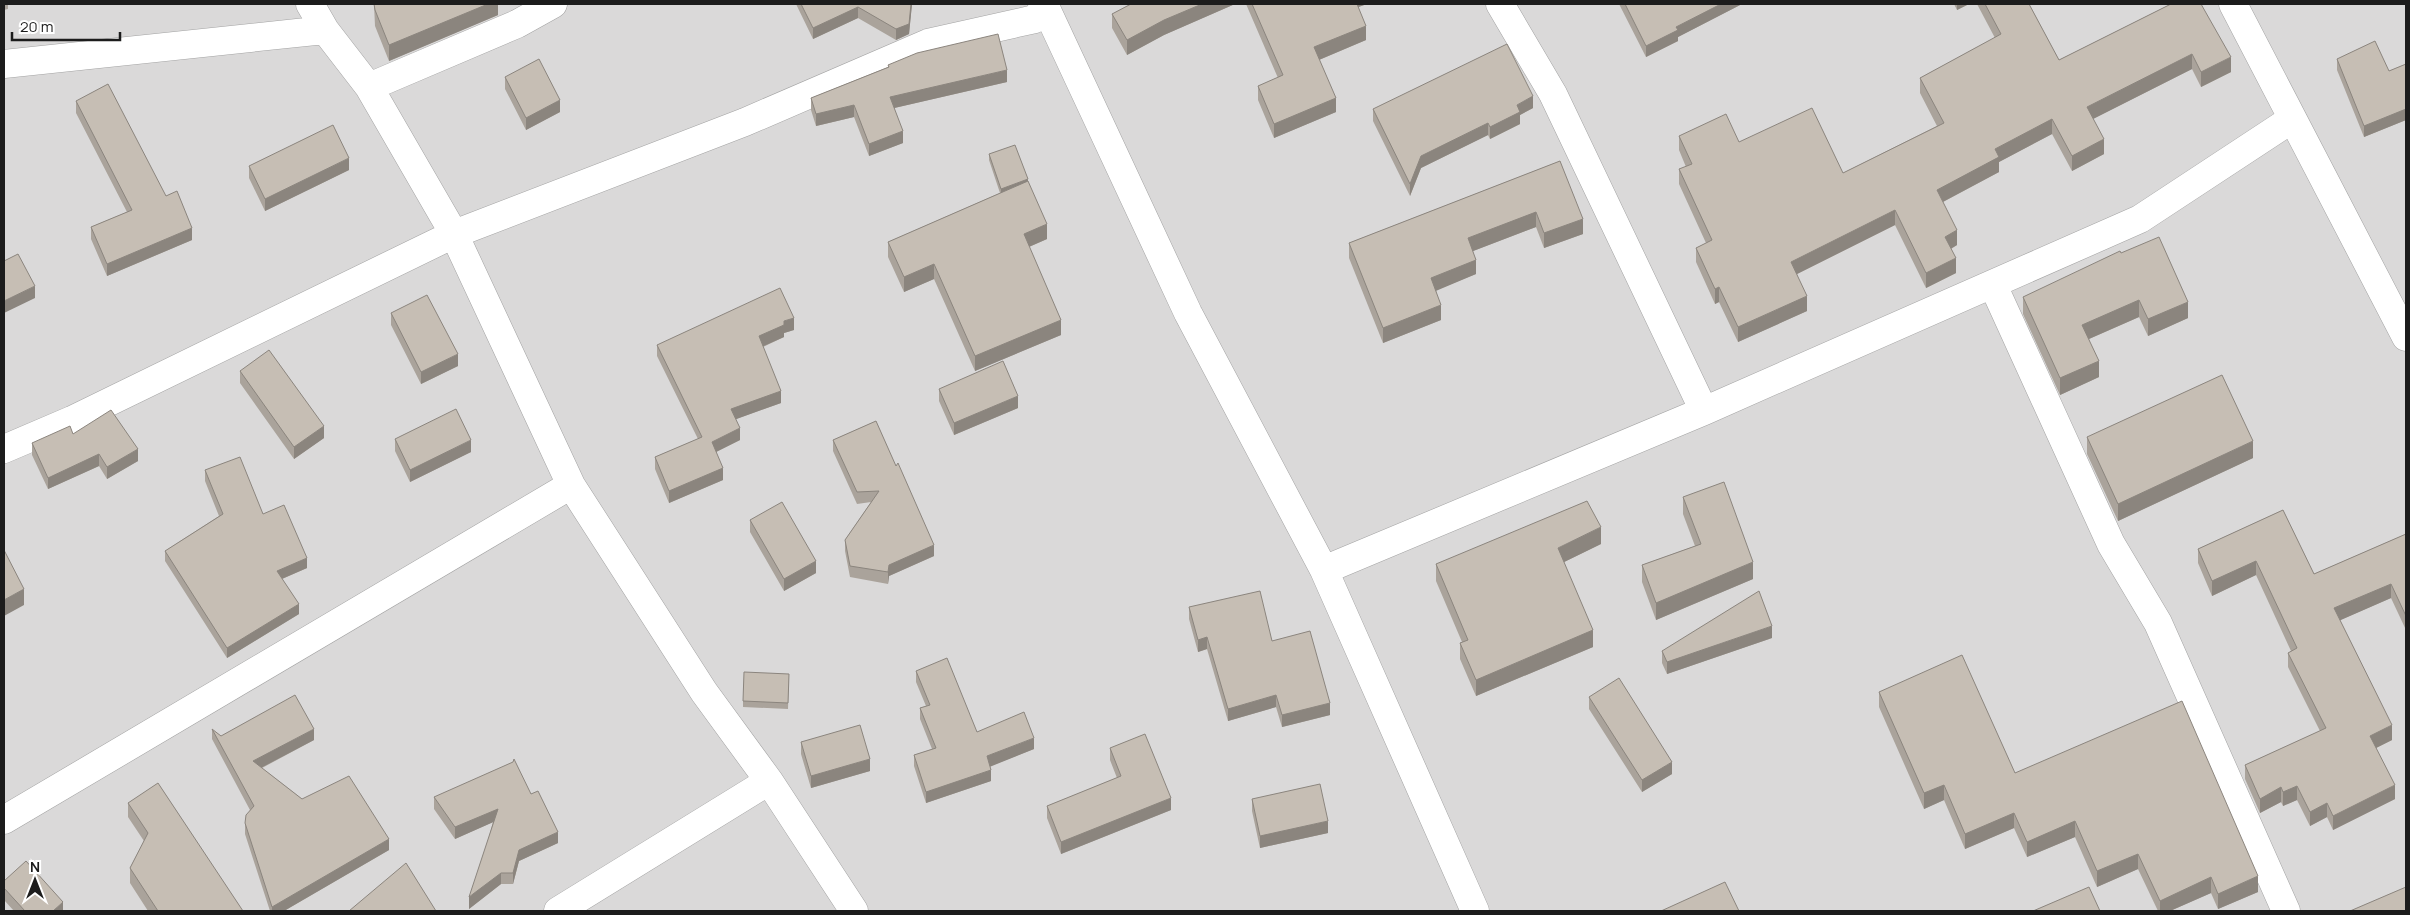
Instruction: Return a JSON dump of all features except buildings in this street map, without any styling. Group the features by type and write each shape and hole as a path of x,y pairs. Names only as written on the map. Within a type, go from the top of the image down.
{"street":[{"path":"310,4 325,30 369,87 454,234 571,485 704,692 769,781 854,911"},
{"path":"369,87 517,24 551,4"},
{"path":"1500,4 1553,94 1704,411"},
{"path":"2233,4 2406,337"},
{"path":"4,449 72,420 454,234 745,122 928,43 1035,19 1044,5"},
{"path":"1044,5 1188,312 1324,570 1475,911"},
{"path":"4,64 325,30"},
{"path":"1324,570 1704,411 2140,219 2292,119"},
{"path":"1994,284 2111,544 2158,623 2286,911"},
{"path":"4,820 571,485"},
{"path":"558,911 769,781"}],"shaded area":[{"path":"4,4 2406,4 2406,911 4,911"}]}
